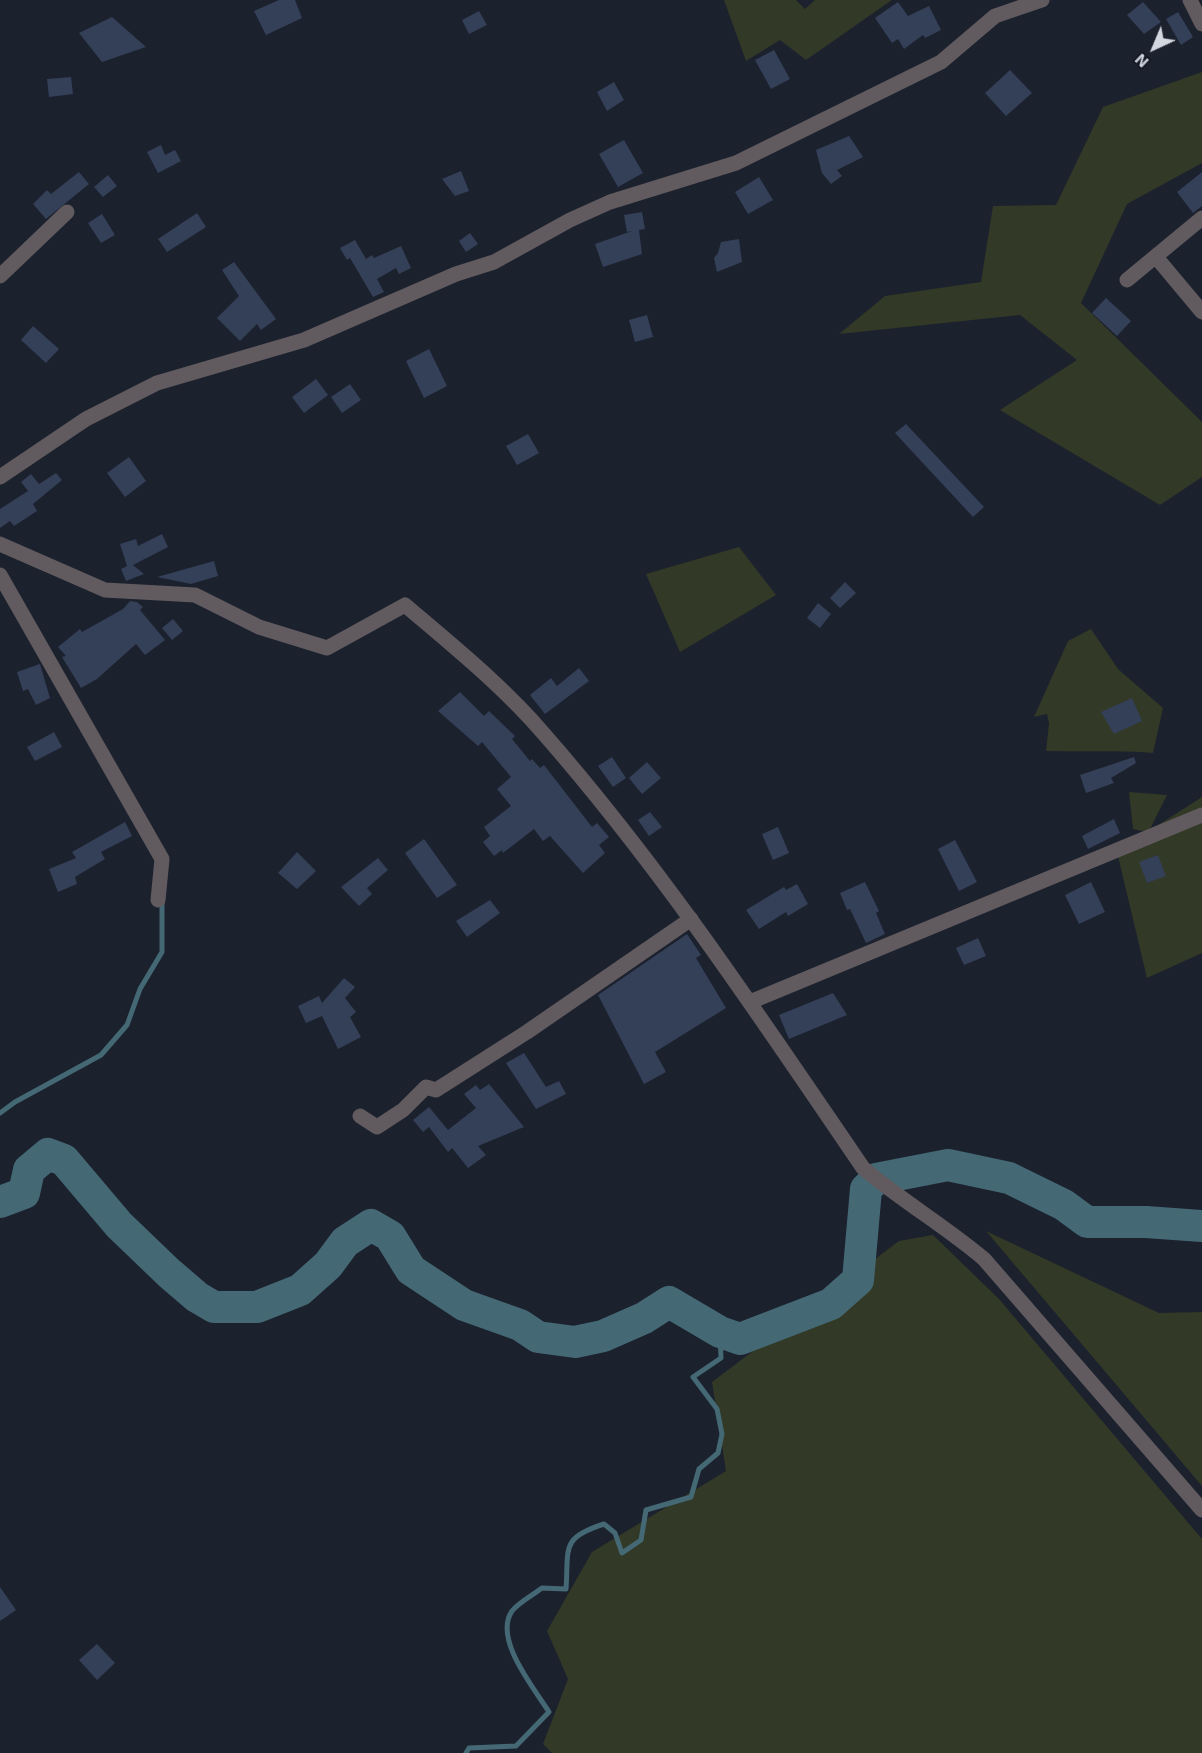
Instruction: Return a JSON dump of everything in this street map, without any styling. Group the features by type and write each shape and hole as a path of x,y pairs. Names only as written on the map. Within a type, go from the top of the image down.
{"street":[{"path":"0,477 86,419 157,383 304,340 456,274 494,262 570,220 610,202 736,163 941,62 995,16 1042,0"},
{"path":"1190,0 1202,24"},
{"path":"0,276 67,212"},
{"path":"1127,280 1202,218"},
{"path":"1155,257 1202,312"},
{"path":"0,544 105,590 195,595 259,627 327,648 405,605 479,669 543,733 691,919 863,1168 892,1192 948,1228 984,1259 1202,1510"},
{"path":"0,575 162,859 158,900"},
{"path":"750,1002 1202,815"},
{"path":"360,1116 377,1127 403,1110 426,1087 436,1090 482,1061 691,919"}],"green space":[{"path":"724,0 796,0 805,9 815,0 892,0 806,60 780,40 746,61"},
{"path":"1202,72 1202,163 1127,204 1081,303 1202,422 1202,477 1160,505 1000,410 1077,360 1020,315 839,334 885,296 981,282 993,206 1056,205 1103,107"},
{"path":"739,547 776,595 680,652 646,574"},
{"path":"1091,629 1118,669 1163,708 1153,753 1046,751 1049,723 1047,714 1034,717 1068,641"},
{"path":"1129,792 1167,795 1149,831 1202,797 1202,953 1147,978 1117,852 1147,832 1133,829"},
{"path":"986,1231 1159,1313 1202,1312 1202,1486"},
{"path":"933,1235 999,1299 1202,1539 1202,1753 552,1753 543,1744 568,1679 547,1631 592,1552 726,1471 712,1382 899,1241"}],"building":[{"path":"279,0 295,0 302,18 266,35 254,11"},
{"path":"898,2 908,16 929,6 941,30 925,38 923,35 904,49 898,39 892,43 875,18"},
{"path":"1143,2 1161,22 1144,34 1127,15"},
{"path":"479,11 487,25 469,34 462,20"},
{"path":"1178,12 1193,37 1181,45 1166,19"},
{"path":"112,17 146,47 102,62 79,33"},
{"path":"774,50 790,79 771,89 755,60"},
{"path":"1010,70 1032,93 1006,116 985,93"},
{"path":"71,77 73,94 49,97 47,79"},
{"path":"614,82 624,100 607,111 597,92"},
{"path":"849,136 863,157 837,170 842,176 831,184 822,173 816,150"},
{"path":"624,140 643,173 618,187 599,154"},
{"path":"161,145 165,155 175,150 181,161 158,173 147,152"},
{"path":"461,171 469,191 455,196 442,179"},
{"path":"79,172 89,184 46,219 33,204 47,190 51,194"},
{"path":"1202,172 1202,206 1193,213 1177,192"},
{"path":"108,175 117,186 103,197 94,187"},
{"path":"759,177 773,200 748,214 735,192"},
{"path":"642,212 645,229 639,230 642,254 603,267 595,244 632,231 627,232 624,215"},
{"path":"197,213 206,227 167,252 158,239"},
{"path":"102,214 115,235 101,243 88,223"},
{"path":"470,233 478,244 466,252 459,241"},
{"path":"739,239 742,262 717,272 714,258 721,242"},
{"path":"355,240 366,259 372,255 374,258 401,246 411,268 399,274 396,268 377,279 384,292 373,297 350,258 347,260 340,248"},
{"path":"234,262 276,319 261,330 257,324 240,341 217,318 239,296 222,270"},
{"path":"1106,298 1131,321 1117,336 1092,313"},
{"path":"647,315 653,337 635,342 629,320"},
{"path":"33,326 59,349 46,363 21,340"},
{"path":"429,349 447,386 424,398 406,361"},
{"path":"316,379 328,395 304,413 292,397"},
{"path":"350,384 361,400 342,413 331,397"},
{"path":"906,424 984,507 973,517 895,433"},
{"path":"528,434 539,453 517,465 506,446"},
{"path":"129,457 146,481 125,497 107,473"},
{"path":"56,473 62,480 33,504 37,511 14,526 10,521 0,528 0,509 28,491 21,482 31,474 39,484"},
{"path":"162,534 168,547 133,565 144,574 126,581 121,569 127,566 120,544 136,539 138,546"},
{"path":"214,561 218,576 191,584 157,577"},
{"path":"845,582 856,593 840,608 830,598"},
{"path":"130,601 137,602 143,607 140,610 165,640 145,655 136,644 97,679 81,688 62,657 66,656 58,647 80,629 82,632 123,609"},
{"path":"818,603 831,614 820,628 807,618"},
{"path":"173,619 183,631 172,640 162,628"},
{"path":"40,664 50,698 36,705 28,689 23,691 17,672"},
{"path":"579,668 589,681 545,714 530,695 551,678 557,686"},
{"path":"460,692 484,716 489,711 515,736 512,739 530,761 532,759 540,768 544,765 592,827 597,823 609,837 599,845 605,853 583,873 550,836 543,841 534,829 503,853 502,850 494,856 483,842 490,836 484,827 511,806 497,789 511,777 482,742 478,746 438,711"},
{"path":"1132,698 1142,721 1114,734 1101,712"},
{"path":"54,732 62,747 35,761 27,747"},
{"path":"612,757 626,778 613,787 598,766"},
{"path":"1134,757 1136,763 1111,778 1114,783 1086,793 1080,775"},
{"path":"647,762 661,778 642,794 629,778"},
{"path":"650,812 662,827 649,836 638,820"},
{"path":"1114,819 1120,833 1088,849 1082,836"},
{"path":"125,822 132,836 101,852 105,859 75,877 77,884 58,892 49,869 76,858 72,852"},
{"path":"778,827 789,853 773,860 762,834"},
{"path":"424,839 457,885 437,898 405,853"},
{"path":"955,840 977,882 959,891 938,849"},
{"path":"297,852 316,871 297,889 278,873"},
{"path":"1158,855 1166,876 1147,883 1139,862"},
{"path":"378,858 388,870 367,888 372,894 359,906 341,887"},
{"path":"865,882 879,911 876,913 885,934 866,943 840,893"},
{"path":"1091,882 1105,912 1079,924 1065,895"},
{"path":"797,884 808,904 788,916 786,912 759,929 746,910 784,887 786,890"},
{"path":"490,900 500,913 467,937 456,921"},
{"path":"687,934 701,955 696,958 726,1008 655,1052 666,1072 644,1084 598,995"},
{"path":"978,938 986,956 964,965 956,948"},
{"path":"344,978 355,987 345,998 356,1012 350,1017 361,1037 338,1049 322,1016 306,1023 298,1006 319,996 322,1003"},
{"path":"833,993 847,1015 789,1039 779,1015"},
{"path":"524,1053 546,1087 559,1081 566,1094 536,1109 506,1063"},
{"path":"489,1084 524,1127 478,1146 486,1155 468,1168 452,1148 448,1152 429,1127 423,1132 413,1120 429,1107 448,1130 476,1108 464,1094 476,1085 480,1090"},
{"path":"0,1587 16,1610 0,1621"},
{"path":"97,1644 115,1663 97,1680 79,1660"}],"waterway":[{"path":"0,1113 15,1102 101,1055 127,1025 140,989 162,952 162,903"},
{"path":"0,1202 24,1193 29,1170 48,1154 64,1160 119,1225 169,1273 197,1297 214,1307 257,1307 300,1290 328,1265 345,1242 371,1225 390,1236 411,1270 464,1305 520,1325 538,1337 575,1342 603,1336 644,1318 669,1302 720,1332 740,1339 831,1304 858,1280 866,1189 876,1179 948,1165 1009,1178 1064,1205 1087,1222 1146,1222 1202,1226"},
{"path":"466,1753 469,1748 516,1746 549,1712 511,1649 508,1622 512,1611 542,1588 566,1589 570,1546 580,1534 604,1524 615,1533 622,1553 641,1540 646,1510 691,1497 699,1469 718,1453 722,1434 717,1409 693,1377 721,1358 720,1332"}]}
